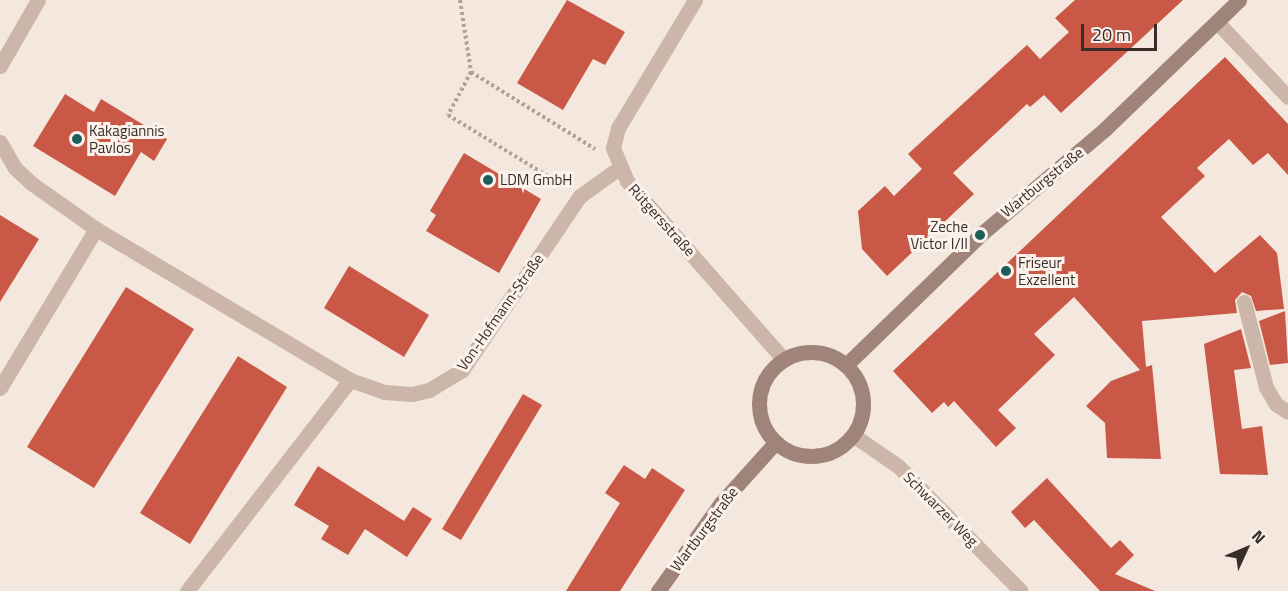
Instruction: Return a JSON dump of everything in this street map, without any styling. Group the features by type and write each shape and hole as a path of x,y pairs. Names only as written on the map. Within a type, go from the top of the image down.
{"main road":[{"name":"Wartburgstraße","path":"846,365 980,235 1105,129 1239,0"},
{"path":"816,352 846,365 859,383 864,404 853,435 834,451 810,456 798,454 776,442 761,418 760,399 765,380 784,360 816,352"},
{"name":"Wartburgstraße","path":"658,591 721,503 776,442"}],"street":[{"path":"0,66 38,0"},
{"name":"Rütgersstraße","path":"695,0 618,128 613,148 619,168 784,360"},
{"path":"1217,22 1288,97"},
{"name":"Von-Hofmann-Straße","path":"0,142 15,168 31,183 96,229 350,380 384,392 412,394 429,390 462,370 580,196 619,168"},
{"path":"0,388 96,229"},
{"path":"1244,302 1266,387 1276,404 1288,412"},
{"path":"187,591 350,380"},
{"name":"Schwarzer Weg","path":"853,435 898,466 1021,591"}],"path":[{"path":"460,0 471,72 448,115 580,196"},
{"path":"471,72 591,146 619,168"}],"building":[{"path":"567,0 625,32 605,65 593,59 563,110 517,83"},
{"path":"1075,0 1183,0 1061,113 1044,95 1030,107 1027,104 953,173 974,194 887,276 862,249 858,211 885,186 894,196 922,169 908,154 1027,45 1040,59 1069,32 1055,18"},
{"path":"1225,57 1288,124 1288,175 1268,153 1253,165 1229,139 1197,168 1205,176 1161,217 1215,273 1260,235 1277,253 1284,309 1256,311 1251,296 1242,292 1235,300 1237,313 1142,321 1146,367 1152,365 1161,459 1107,458 1105,423 1086,406 1111,381 1140,370 1074,297 1034,334 1055,355 998,410 1016,428 996,447 954,401 948,407 944,402 932,413 893,371"},
{"path":"65,94 94,112 101,99 167,139 154,161 141,152 115,196 33,146"},
{"path":"464,153 541,199 499,273 426,231 436,215 430,211"},
{"path":"0,215 39,239 0,302"},
{"path":"349,266 429,315 404,357 324,308"},
{"path":"126,287 194,329 94,488 27,447"},
{"path":"1285,311 1288,363 1270,365 1259,321"},
{"path":"1241,329 1251,368 1234,370 1242,429 1262,426 1268,475 1220,474 1204,344"},
{"path":"238,356 287,387 190,544 140,513"},
{"path":"523,394 542,405 461,540 442,529"},
{"path":"624,465 645,479 652,468 685,490 620,591 566,591 620,503 605,493"},
{"path":"318,466 404,521 413,507 432,519 407,557 365,529 348,555 321,539 329,526 294,505"},
{"path":"1047,478 1111,548 1120,540 1134,555 1115,574 1155,591 1100,591 1034,520 1025,528 1011,512"}],"place":[{"name":"Kakagiannis Pavlos","path":"77,139"},
{"name":"LDM GmbH","path":"488,180"},
{"name":"Zeche Victor I/II","path":"980,235"},
{"name":"Friseur Exzellent","path":"1006,271"}]}
